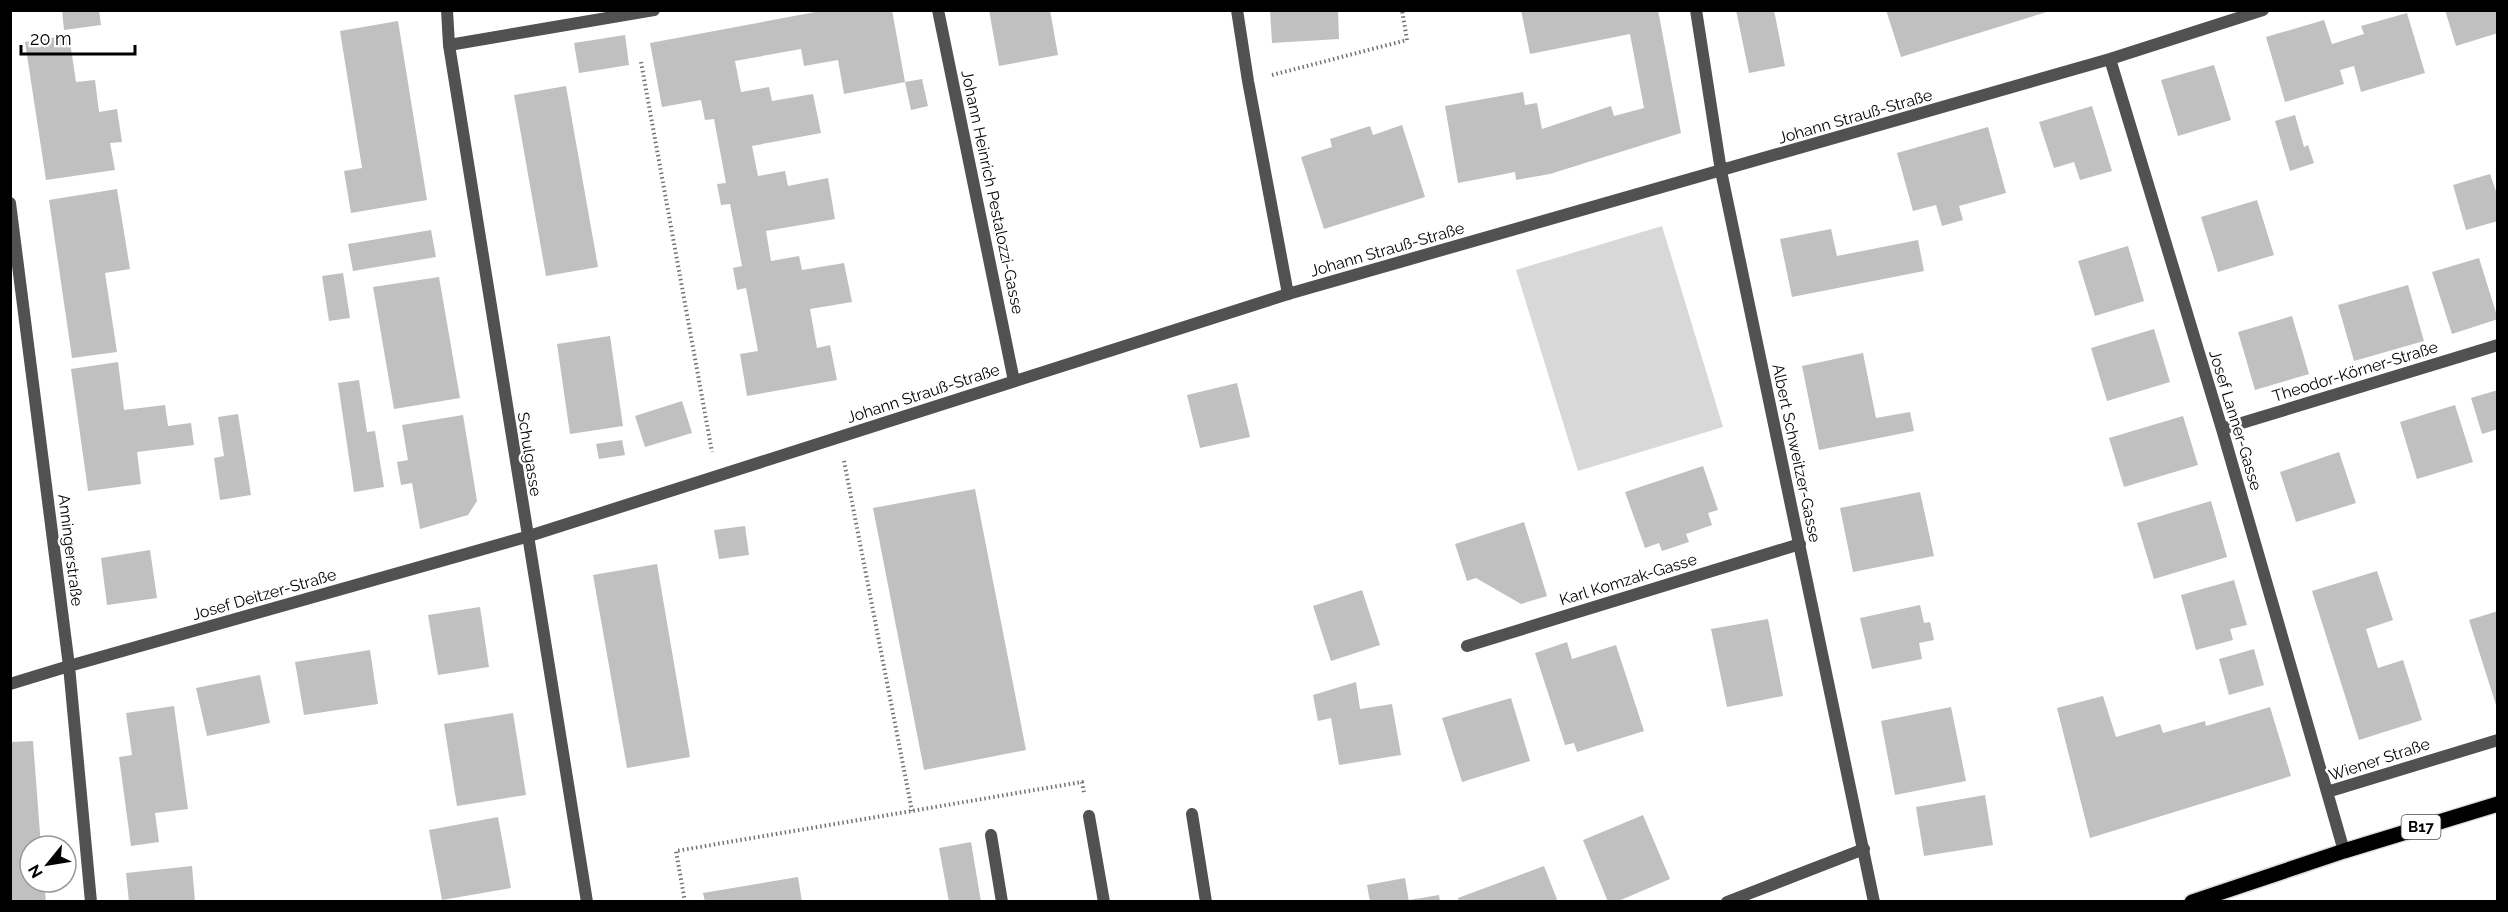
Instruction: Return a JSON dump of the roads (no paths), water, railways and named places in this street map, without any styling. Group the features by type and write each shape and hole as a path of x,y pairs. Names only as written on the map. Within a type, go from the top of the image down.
{"main road":[{"name":"B17","path":"2192,902 2344,851 2498,804"}],"street":[{"name":"Schulgasse","path":"447,10 448,45 587,902"},
{"path":"448,45 654,10"},
{"name":"Johann Heinrich Pestalozzi-Gasse","path":"939,10 1014,381"},
{"path":"1237,10 1288,294"},
{"name":"Albert Schweitzer-Gasse","path":"1696,10 1721,171 1874,902"},
{"name":"Johann Strauß-Straße","path":"526,537 1288,294 2110,59 2263,10"},
{"name":"Josef Lanner-Gasse","path":"2110,59 2222,429 2327,792"},
{"name":"Anningerstraße","path":"10,203 69,666 91,902"},
{"name":"Theodor-Körner-Straße","path":"2222,429 2498,345"},
{"name":"Josef Deitzer-Straße","path":"10,684 526,537"},
{"name":"Karl Komzak-Gasse","path":"1467,646 1800,544"},
{"name":"Wiener Straße","path":"2344,851 2327,792 2498,740"},
{"path":"1192,814 1206,902"},
{"path":"1089,816 1104,902"},
{"path":"991,835 1002,902"},
{"path":"1727,902 1864,849"}]}
